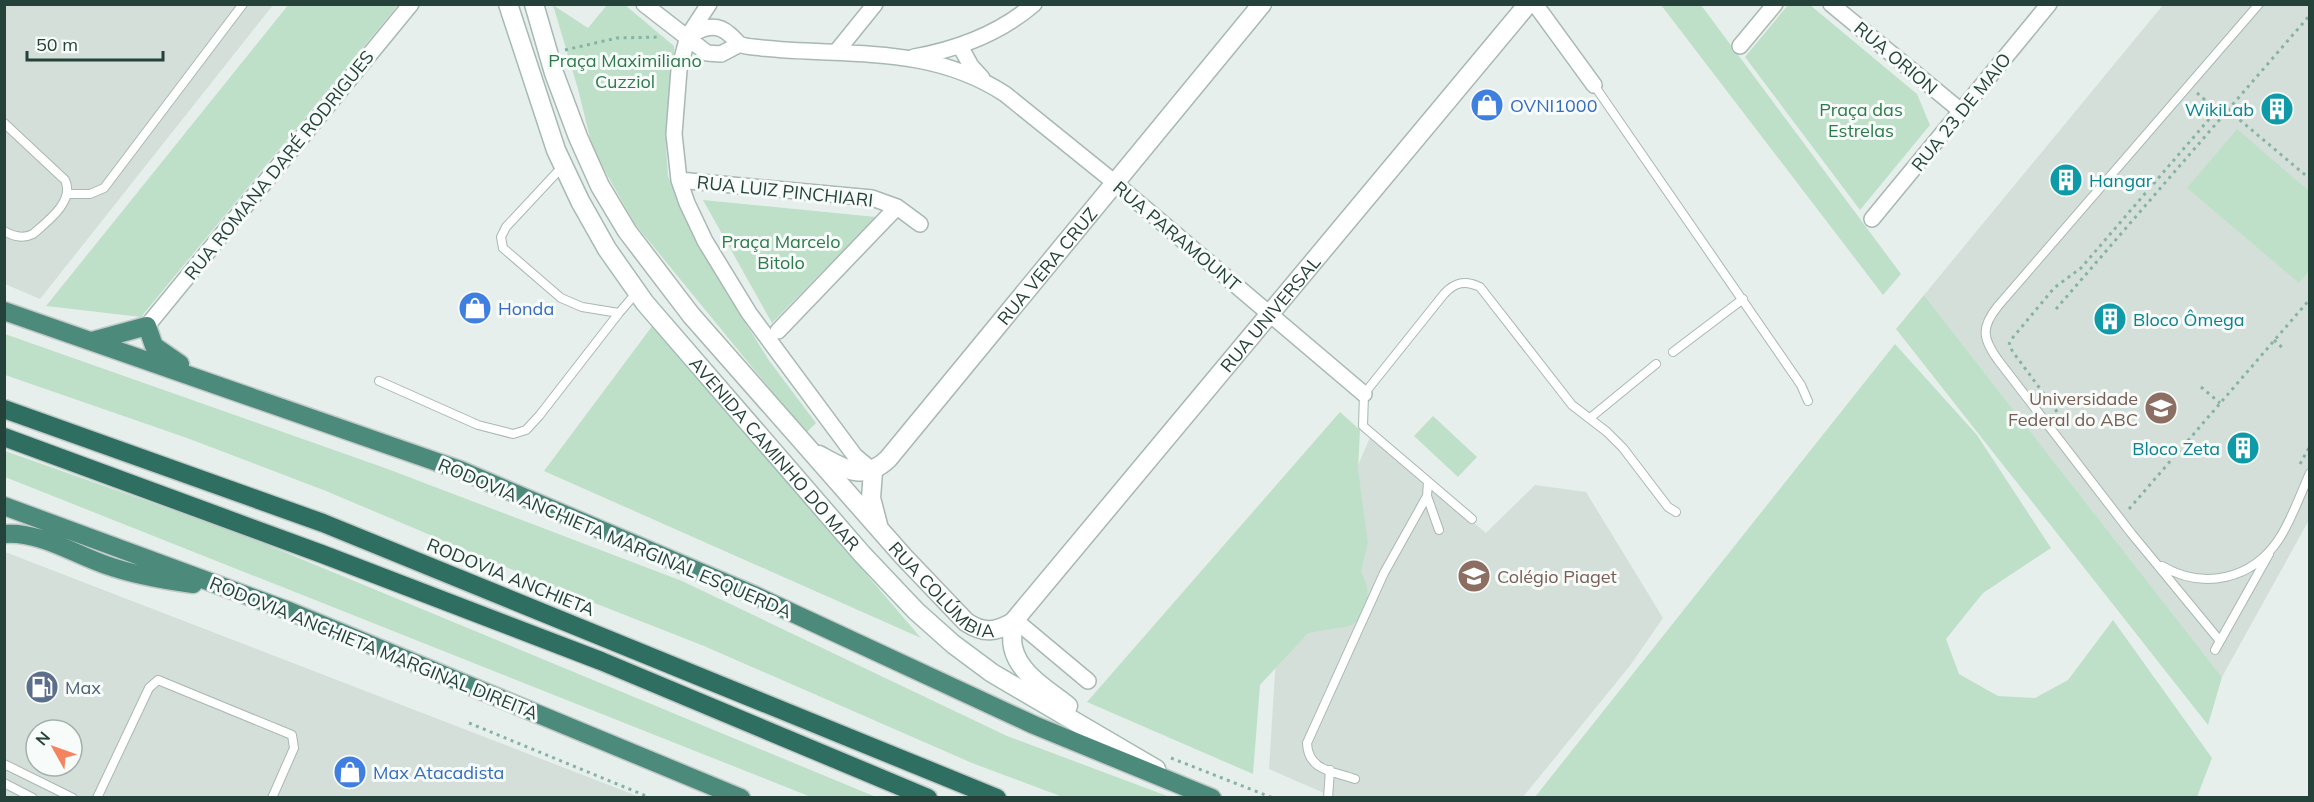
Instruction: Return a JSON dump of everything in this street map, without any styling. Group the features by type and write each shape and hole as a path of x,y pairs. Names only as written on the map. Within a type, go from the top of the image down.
{"highway":[{"name":"RODOVIA ANCHIETA MARGINAL ESQUERDA","path":"4,311 460,470 754,595 1034,725 1212,798"},
{"path":"91,341 147,326 154,346 204,380"},
{"name":"RODOVIA ANCHIETA","path":"4,409 323,523 997,798"},
{"path":"4,437 322,554 601,661 928,798"},
{"name":"RODOVIA ANCHIETA MARGINAL DIREITA","path":"4,506 289,611 741,798"},
{"path":"4,534 16,533 30,536 107,566 150,578 229,589"}],"street":[{"name":"RUA ROMANA DARÉ RODRIGUES","path":"147,326 411,4"},
{"name":"AVENIDA CAMINHO DO MAR","path":"508,4 556,150 607,249 637,292 862,554 916,611 953,644 992,673 1180,784"},
{"name":"AVENIDA CAMINHO DO MAR","path":"534,4 549,54 589,163 627,231 691,315 807,449"},
{"path":"644,4 688,36"},
{"path":"709,4 688,36 679,70 675,134 679,180 705,240 749,313 855,456 873,471"},
{"path":"837,51 875,4"},
{"path":"911,58 960,46 995,31 1034,4"},
{"name":"RUA VERA CRUZ","path":"873,471 888,459 1262,4"},
{"name":"RUA UNIVERSAL","path":"1014,621 1528,4"},
{"path":"1535,4 1594,85"},
{"path":"1740,46 1776,4"},
{"name":"RUA ORION","path":"1832,4 1961,111"},
{"name":"RUA 23 DE MAIO","path":"1872,219 2049,4"},
{"name":"RUA PARAMOUNT","path":"740,44 729,52 715,55 702,50 688,36 707,27 715,27 725,31 740,44 763,48 837,51 911,58 940,65 986,83 1005,94 1114,182 1364,394"},
{"name":"RUA PARAMOUNT","path":"960,46 971,66 986,83"},
{"name":"RUA LUIZ PINCHIARI","path":"679,180 883,201 897,207 920,224"},
{"path":"778,331 897,207"},
{"path":"807,449 848,469 859,472 873,471"},
{"name":"RUA COLÚMBIA","path":"807,449 966,622 979,630 992,631 1014,621"},
{"name":"RUA COLÚMBIA","path":"873,471 871,498 879,529"},
{"path":"1014,621 1012,645 1024,668 1113,743"},
{"path":"1014,621 1088,681"}],"lane":[{"path":"68,194 90,194 104,188 243,4"},
{"path":"2220,641 2131,533 1998,360 1989,347 1985,333 1989,318 1998,306 2259,4"},
{"path":"1594,85 1743,299 1801,385 1808,401"},
{"path":"4,123 65,180 69,187 63,204 33,234 18,237 4,231"},
{"path":"564,165 506,227 501,237 503,248 561,298 582,307 619,313"},
{"path":"1472,519 1363,426 1364,394 1450,289 1463,282 1471,282 1480,286 1572,405 1623,448 1668,507 1676,512"},
{"path":"379,381 478,425 513,434 526,430 637,292"},
{"path":"1673,352 1743,299"},
{"path":"1590,418 1656,364"},
{"path":"2215,650 2290,519 2310,472"},
{"path":"1428,482 1427,495 1439,530"},
{"path":"1355,779 1313,765 1307,755 1307,743 1384,573 1427,495"},
{"path":"2158,564 2185,577 2215,579 2243,571 2273,547"},
{"path":"98,798 149,688 158,680 292,735 294,748 272,798"},
{"path":"4,764 73,798"},
{"path":"1328,798 1330,770"},
{"path":"4,783 33,798"}],"path":[{"path":"2056,309 2310,15"},
{"path":"549,54 617,38 688,36"},
{"path":"2189,86 2217,110 2228,110 2310,179"},
{"path":"2068,427 2013,352 2010,341 2054,288 2081,268 2217,110"},
{"path":"2128,509 2310,299"},
{"path":"2274,340 2285,350"},
{"path":"2201,387 2220,403"},
{"path":"2160,445 2173,457"},
{"path":"2298,467 2310,446"},
{"path":"2122,501 2132,515"},
{"path":"469,723 651,798"},
{"path":"1169,758 1273,798"}],"shaded area":[{"path":"4,5 273,5 40,299 5,284"},
{"name":"Universidade Federal do ABC","path":"2163,5 2309,5 2309,520 2222,677 1924,295"},
{"name":"Colégio Piaget","path":"1371,435 1486,533 1535,485 1586,492 1663,618 1629,667 1523,797 1333,797 1269,769 1276,657"},
{"path":"5,552 640,797 5,797"}],"green space":[{"path":"289,4 398,5 141,317 46,306"},
{"name":"Praça Maximiliano Cuzziol","path":"553,5 588,28 607,5 625,5 674,46 675,84 666,146 668,176 689,224 729,296 768,359 816,423 806,433 635,224 593,150"},
{"path":"1661,5 1701,5 1901,274 1883,295"},
{"name":"Praça das Estrelas","path":"1788,5 1810,5 1917,94 1930,125 1860,210 1745,57"},
{"path":"2237,129 2309,191 2309,271 2299,283 2187,188"},
{"name":"Praça Marcelo Bitolo","path":"703,200 876,217 772,323"},
{"path":"1924,295 2222,677 2208,725 1896,329"},
{"path":"653,325 921,638 544,471"},
{"path":"5,334 385,468 682,581 1007,736 1170,797 1063,797 972,763 704,646 551,586 326,491 187,438 5,375"},
{"path":"1895,344 1977,435 2051,548 1983,593 1946,639 1959,674 1998,696 2035,698 2068,680 2113,620 2212,758 2197,797 1535,797"},
{"path":"1340,412 1360,430 1358,469 1368,543 1361,571 1367,586 1369,616 1349,626 1308,633 1260,685 1253,774 1087,702"},
{"path":"1433,416 1477,457 1458,477 1414,436"},
{"path":"5,451 238,533 876,797 811,797 5,477"}],"place":[{"name":"OVNI1000","path":"1487,105"},
{"name":"WikiLab","path":"2277,109"},
{"name":"Hangar","path":"2066,180"},
{"name":"Honda","path":"475,308"},
{"name":"Bloco Ômega","path":"2110,319"},
{"name":"Universidade Federal do ABC","path":"2161,408"},
{"name":"Bloco Zeta","path":"2243,448"},
{"name":"Colégio Piaget","path":"1474,576"},
{"name":"Max","path":"42,687"},
{"name":"Max Atacadista","path":"350,772"}]}
